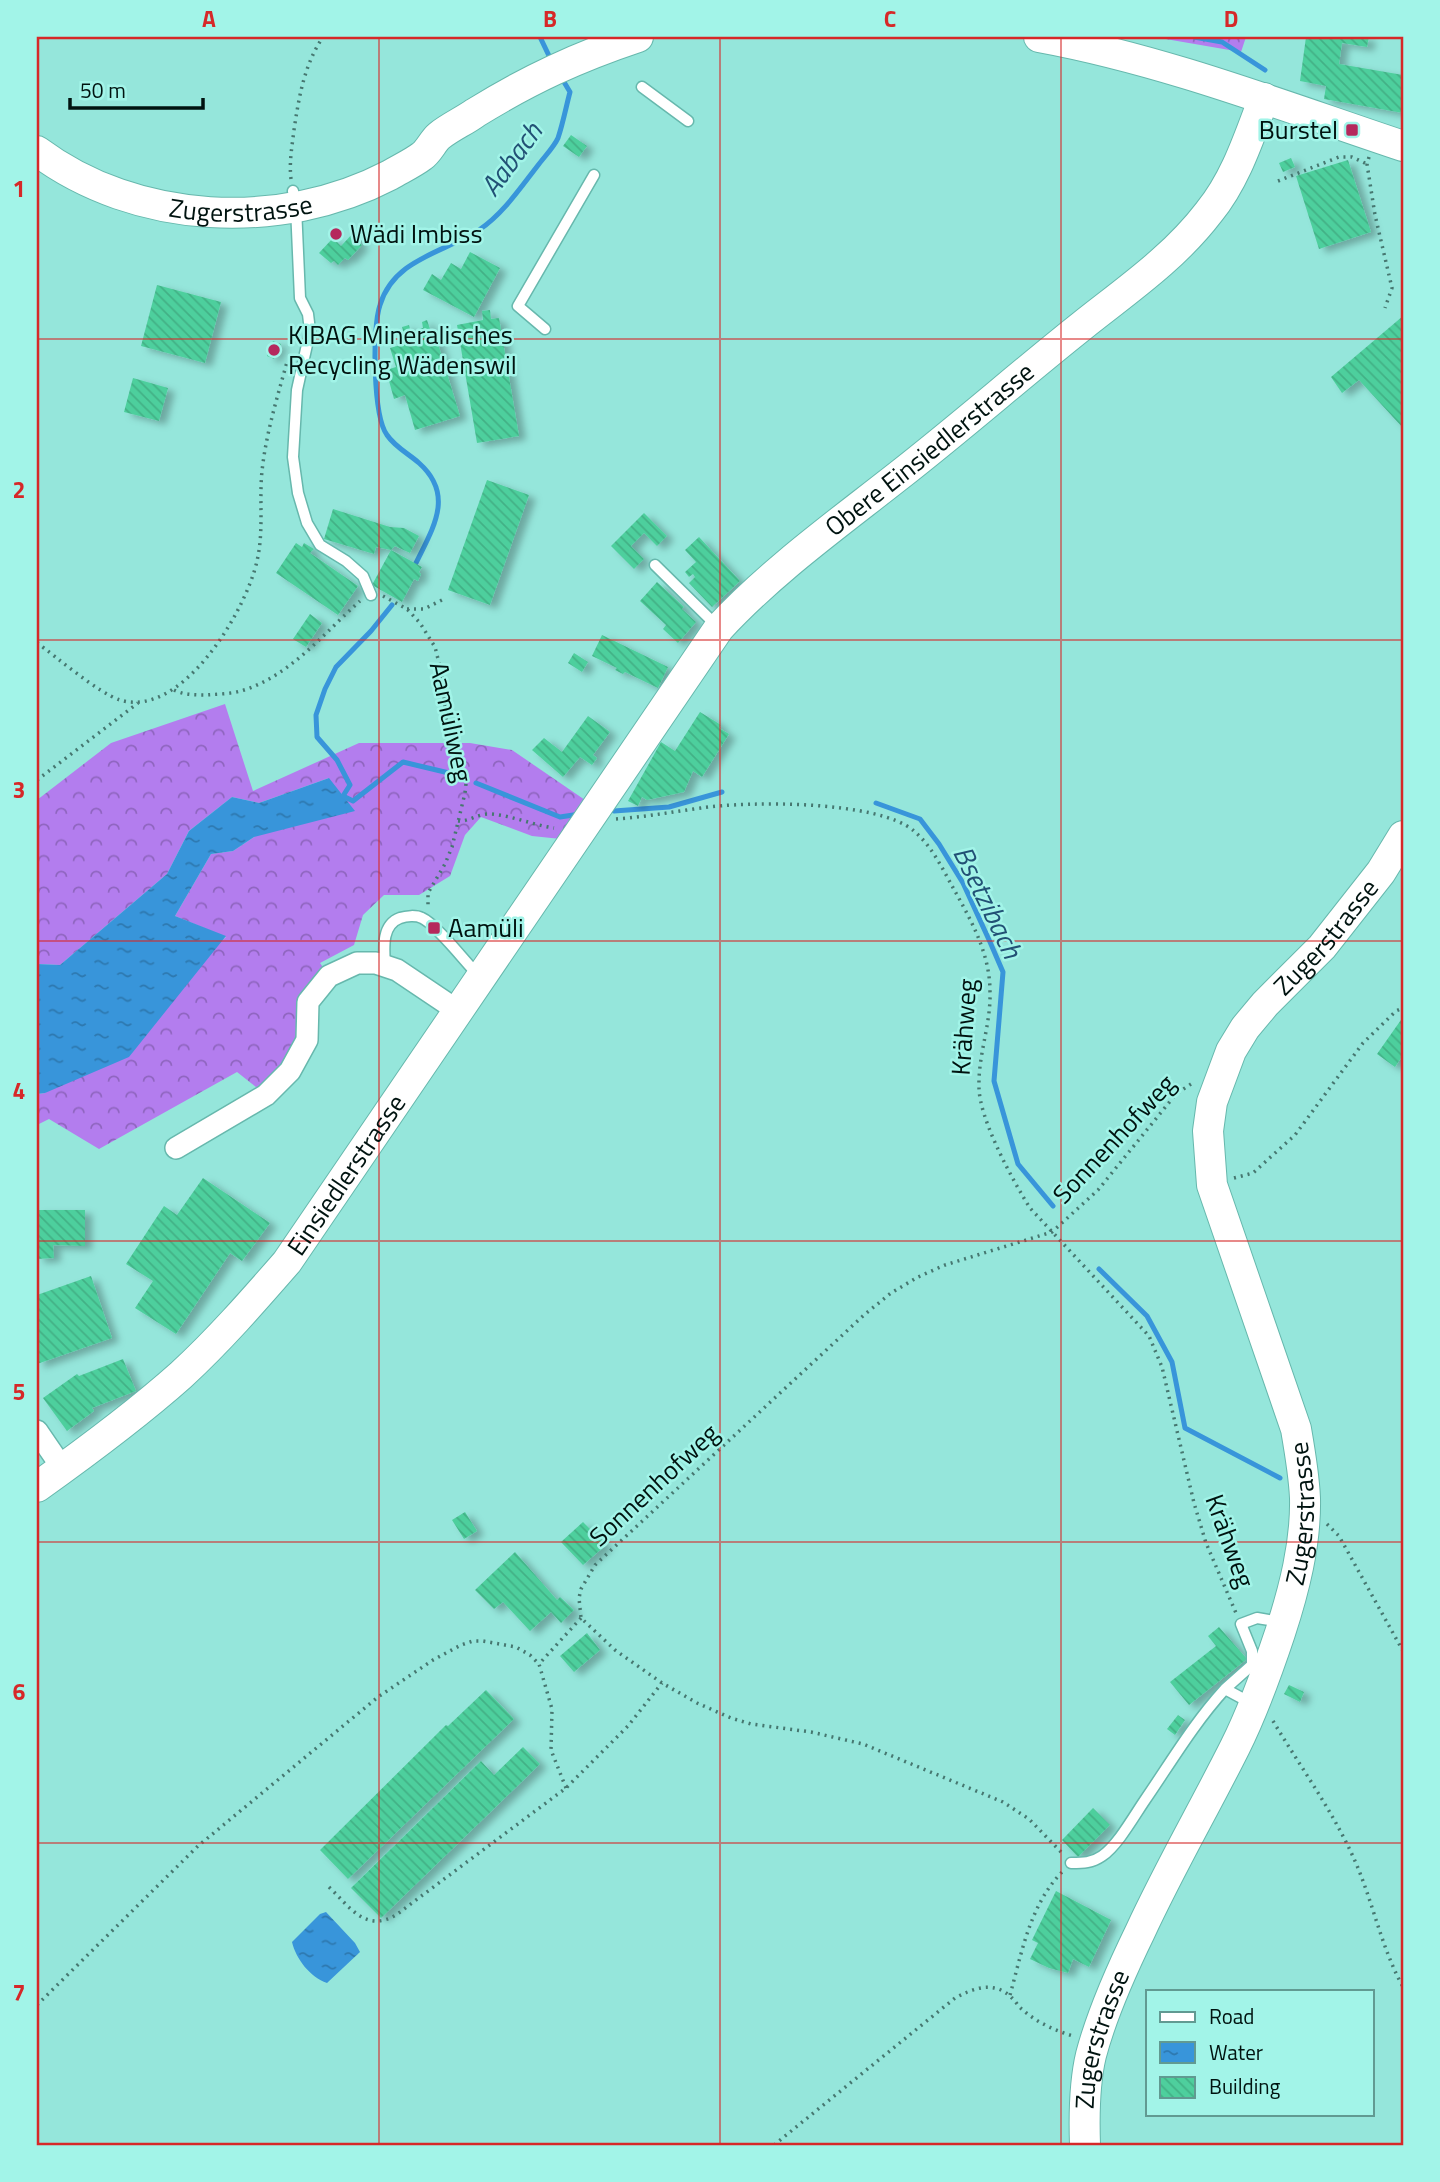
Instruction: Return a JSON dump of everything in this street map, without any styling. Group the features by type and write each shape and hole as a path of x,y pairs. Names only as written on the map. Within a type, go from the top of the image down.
{"main road":[{"name":"Zugerstrasse","path":"37,129 54,143 90,163 130,180 176,192 227,197 265,195 326,201 390,175 423,155 439,136 494,101 558,66 638,37"},
{"path":"1039,37 1112,52 1264,98 1370,150 1403,146"},
{"name":"Obere Einsiedlerstrasse","path":"592,815 719,628 743,602 1172,254 1210,211 1228,183 1264,98"},
{"name":"Zugerstrasse","path":"37,151 85,180 126,196 173,209 235,214 294,199"},
{"name":"Einsiedlerstrasse","path":"37,1487 126,1422 182,1374 238,1319 287,1262 592,815"},
{"name":"Zugerstrasse","path":"1085,2145 1086,2088 1095,2042 1128,1956 1160,1889 1236,1746 1254,1704 1283,1623 1299,1565 1304,1511 1302,1461 1296,1429 1212,1185 1208,1131 1212,1102 1231,1051 1245,1028 1330,937 1381,872 1403,836"}],"street":[{"path":"176,1148 267,1096 290,1071 307,1040 308,1002 329,976 357,963 376,963 397,970 458,1011"},
{"path":"37,1431 63,1468"}],"lane":[{"path":"642,87 688,121"},
{"path":"545,329 518,306 594,174"},
{"path":"294,199 300,299 308,314 310,331 297,390 293,457 298,493 307,523 320,545 346,561 363,576 371,595"},
{"path":"655,565 719,628"},
{"path":"385,966 388,927 397,919 407,916 423,919 432,925 481,978"},
{"path":"1071,1863 1093,1861 1107,1852 1131,1821 1201,1716 1225,1689 1252,1665 1252,1651 1241,1624 1257,1618 1283,1623"},
{"path":"1225,1689 1254,1704"}],"path":[{"path":"294,199 289,166 299,96 314,50 323,37"},
{"path":"1278,181 1339,157 1352,158 1370,150 1375,215 1392,288 1385,308"},
{"path":"37,780 138,703 174,690 189,677 223,634 239,608 257,562 261,538 262,473 266,439 289,355"},
{"name":"Aamüliweg","path":"371,595 378,594 407,609 420,623 435,647 442,675 447,730 467,774 466,793 452,847 428,893 428,906 423,919"},
{"path":"407,609 424,609 444,599"},
{"path":"174,690 198,695 219,694 242,691 265,681 309,650 358,602"},
{"path":"37,643 103,691 118,699 138,703"},
{"name":"Krähweg","path":"636,818 702,807 814,806 870,813 899,821 914,831 930,849 970,919 989,970 988,1022 978,1088 1000,1154 1030,1209 1149,1336 1162,1367 1206,1543 1241,1624"},
{"path":"458,821 479,814 509,815 548,827 571,829 592,815"},
{"path":"1212,1185 1253,1173 1295,1135 1363,1043 1396,1011 1403,1008"},
{"name":"Sonnenhofweg","path":"581,1618 581,1589 595,1565 864,1315 891,1293 918,1277 956,1262 1052,1232 1097,1190 1176,1094 1206,1073 1220,1076"},
{"path":"1304,1511 1316,1513 1339,1536 1403,1651"},
{"path":"539,1664 581,1618 615,1650 662,1683 697,1703 751,1724 811,1732 863,1744 1003,1802 1029,1819 1071,1863 1049,1886 1032,1918 1010,1995"},
{"path":"37,2005 198,1846 378,1698 433,1660 461,1645 483,1641 516,1647 539,1664 552,1709 551,1750 566,1788"},
{"path":"329,1887 359,1916 372,1923 386,1920 566,1788 628,1726 662,1683"},
{"path":"1254,1704 1266,1709 1340,1829 1370,1899 1386,1952 1403,1987"},
{"path":"774,2145 955,1998 978,1987 994,1987 1010,1995 1023,2010 1059,2032 1095,2042"}],"green space":[{"path":"1154,37 1246,37 1241,52"},
{"path":"225,704 253,791 359,743 470,743 512,750 585,800 561,839 532,836 481,817 465,835 450,876 419,895 384,895 363,915 354,945 320,963 329,976 306,1004 307,1040 266,1095 237,1072 99,1149 49,1119 37,1125 37,1094 45,1093 226,937 175,916 211,854 233,851 329,778 259,803 232,797 189,831 167,874 60,965 37,964 37,800 111,743"}],"water":[{"path":"329,778 355,811 254,837 233,851 211,854 175,916 226,936 129,1057 37,1094 37,964 60,965 167,874 189,831 232,797 259,803"},
{"path":"326,1912 360,1952 327,1983 305,1967 292,1942 320,1914"}],"building":[{"path":"1306,37 1369,37 1367,47 1342,43 1339,64 1403,75 1403,113 1324,99 1326,86 1300,81"},
{"path":"571,135 587,146 579,157 563,146"},
{"path":"1291,158 1295,167 1283,172 1279,163"},
{"path":"1348,160 1371,232 1319,249 1296,176"},
{"path":"356,230 361,234 356,239 362,245 348,260 345,258 338,265 319,253 333,238 341,246"},
{"path":"470,252 500,268 474,317 423,290 432,274 441,280 451,263 461,269"},
{"path":"157,285 221,302 205,363 141,346"},
{"path":"490,310 491,319 499,318 519,436 477,443 457,325 483,320 482,311"},
{"path":"1403,316 1403,428 1359,380 1342,393 1331,377"},
{"path":"427,320 432,335 435,334 460,416 415,430 405,395 394,399 386,370 396,367 390,348 407,343 402,327 409,325 413,341 421,339 418,329 423,328 422,322"},
{"name":"KIBAG Mineralisches Recycling Wädenswil","path":"273,341 281,344 274,359 267,356"},
{"path":"133,378 168,388 159,421 124,412"},
{"path":"487,480 529,495 490,605 448,590"},
{"path":"333,509 390,527 404,528 419,536 410,553 395,546 391,550 376,547 374,554 324,539"},
{"path":"644,513 667,536 657,546 644,533 631,546 644,559 634,569 611,546"},
{"path":"699,537 740,581 712,607 689,583 695,577 693,574 689,577 685,572 696,562 685,550"},
{"path":"296,543 302,547 304,543 314,549 310,553 358,586 338,615 276,573"},
{"path":"391,550 422,567 418,581 414,579 402,602 372,585"},
{"path":"657,582 696,622 678,643 663,629 666,625 640,601"},
{"path":"310,614 322,623 306,647 293,639"},
{"path":"602,635 668,667 658,688 625,672 623,674 615,670 617,668 592,656"},
{"path":"574,653 588,662 582,672 568,663"},
{"path":"700,712 721,725 719,728 729,734 702,777 693,771 684,792 647,800 642,797 638,806 628,801 661,742 675,751"},
{"path":"588,716 610,732 593,755 597,758 592,765 580,757 563,777 532,750 544,738 562,752"},
{"path":"1403,1017 1403,1055 1395,1067 1377,1054"},
{"path":"203,1178 270,1223 242,1261 230,1253 176,1334 135,1308 153,1281 126,1264 164,1206 177,1215"},
{"path":"37,1210 85,1210 85,1246 53,1245 54,1258 37,1259"},
{"path":"91,1276 112,1338 37,1364 37,1295"},
{"path":"123,1359 136,1391 92,1408 94,1411 67,1431 43,1398 77,1374 79,1376"},
{"path":"465,1512 477,1531 464,1539 452,1520"},
{"path":"583,1522 606,1545 583,1565 561,1542"},
{"path":"515,1552 557,1600 560,1597 574,1610 561,1623 551,1612 530,1631 503,1602 494,1609 475,1590"},
{"path":"1219,1627 1247,1659 1189,1705 1170,1682 1216,1646 1208,1636"},
{"path":"587,1633 600,1650 574,1672 560,1656"},
{"path":"1289,1685 1304,1692 1300,1702 1284,1694"},
{"path":"486,1690 514,1719 348,1879 320,1850 446,1725"},
{"path":"1178,1715 1185,1720 1175,1735 1167,1729"},
{"path":"523,1747 540,1764 381,1918 351,1888 481,1761 494,1775"},
{"path":"1093,1808 1110,1825 1078,1857 1062,1840"},
{"path":"1056,1891 1111,1920 1089,1967 1073,1959 1068,1973 1030,1959 1038,1943 1032,1940"}],"waterway":[{"name":"Aabach","path":"540,37 552,62"},
{"path":"1194,37 1222,42 1265,70"},
{"name":"Aabach","path":"416,563 434,524 438,499 430,475 390,439 382,425 375,372 377,316 380,305 396,277 408,267 479,230 496,216 518,191 558,138 570,92 561,77"},
{"name":"Aabach","path":"343,796 350,785 337,760 317,737 316,715 336,667 392,605"},
{"name":"Bsetzibach","path":"343,796 353,801 403,762 449,773"},
{"name":"Bsetzibach","path":"476,783 560,817 580,814"},
{"name":"Bsetzibach","path":"614,811 669,807 722,792"},
{"name":"Bsetzibach","path":"876,803 920,819 963,883 990,942 1003,972 994,1081 1018,1164 1053,1206"},
{"path":"1099,1269 1147,1316 1172,1362 1185,1428 1280,1478"}],"place":[{"name":"Burstel","path":"1352,130"},
{"name":"Wädi Imbiss","path":"336,234"},
{"name":"KIBAG Mineralisches Recycling Wädenswil","path":"274,350"},
{"name":"Aamüli","path":"434,928"}]}
